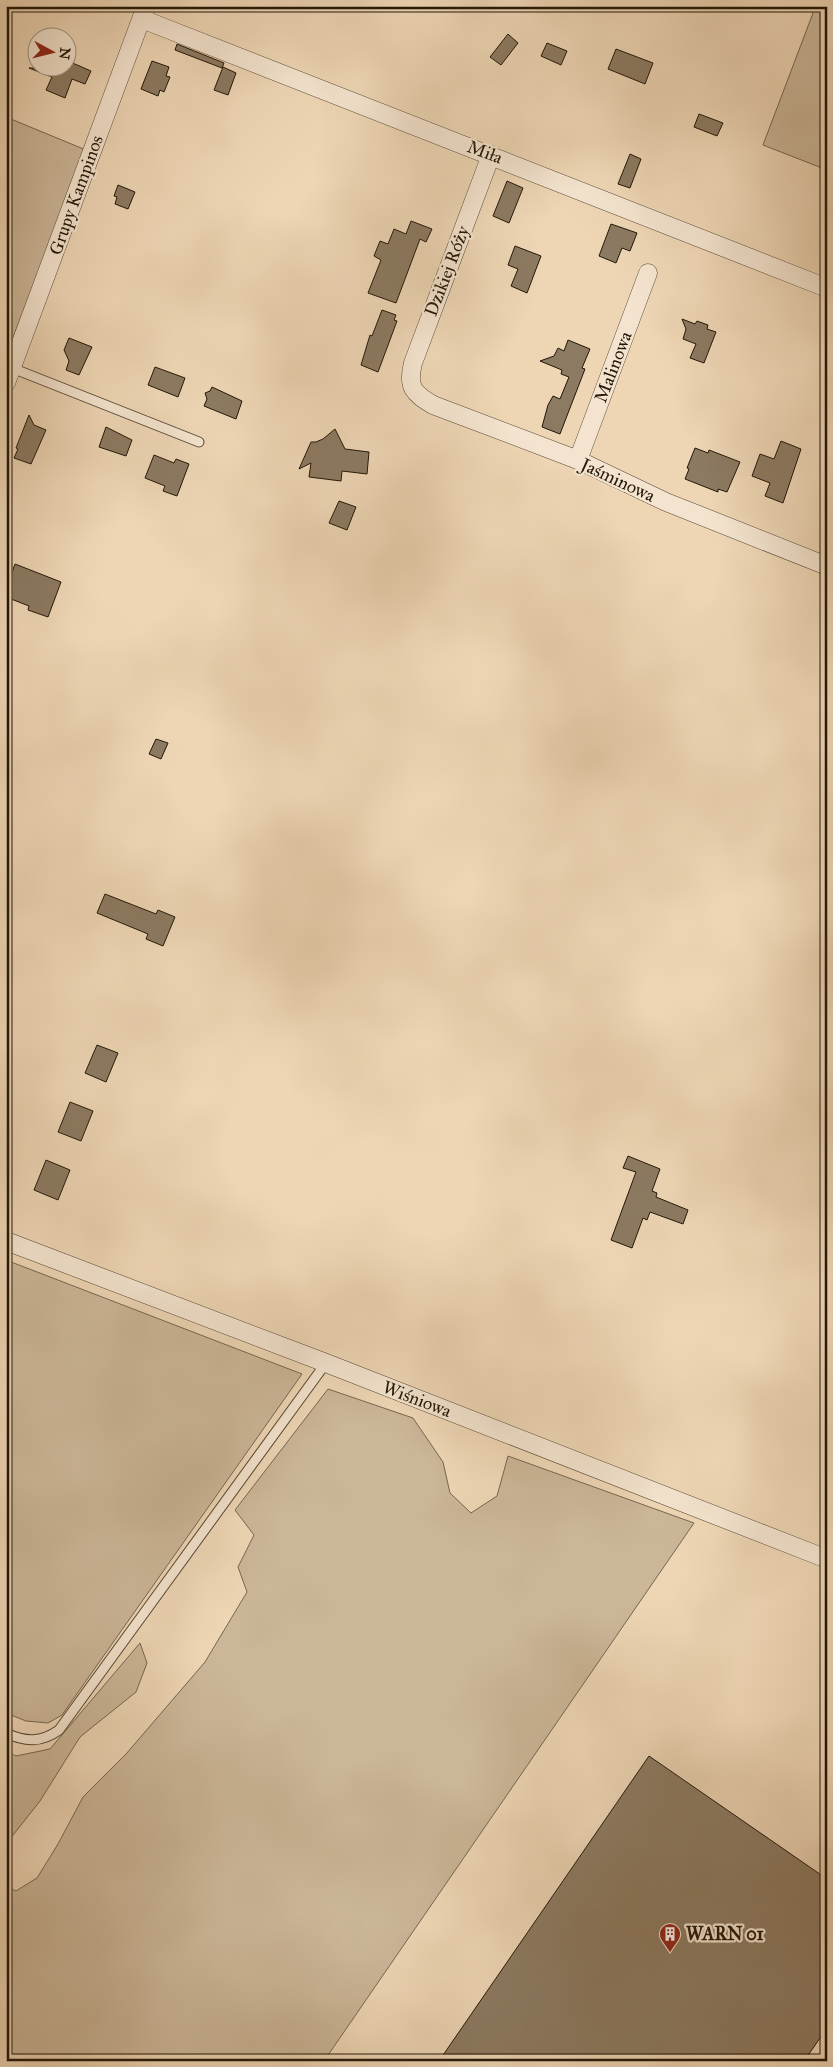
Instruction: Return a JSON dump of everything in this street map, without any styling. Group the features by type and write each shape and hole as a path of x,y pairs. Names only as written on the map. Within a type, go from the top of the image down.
{"street":[{"name":"Miła","path":"144,13 492,155 827,288"},
{"name":"Grupy Kampinos","path":"9,376 144,13"},
{"name":"Dzikiej Róży","path":"412,389 410,375 413,363 492,155"},
{"name":"Malinowa","path":"578,460 648,273"},
{"name":"Jaśminowa","path":"412,389 434,405 578,460 666,502 827,566"},
{"name":"Wiśniowa","path":"6,1240 827,1559"}],"lane":[{"path":"9,376 200,442"},
{"path":"6,1734 16,1738 38,1740 49,1737 59,1730 326,1363"}],"shaded area":[{"path":"798,6 827,6 827,170 763,145 813,13"},
{"path":"6,117 86,150 6,356"},
{"path":"6,1260 302,1374 62,1715 48,1723 26,1721 6,1713"},
{"path":"328,1389 413,1418 443,1462 450,1493 471,1513 497,1496 508,1456 694,1523 324,2061 6,2061 6,1887 16,1891 37,1878 83,1797 126,1754 205,1662 247,1592 238,1567 254,1535 235,1510"},
{"path":"140,1643 147,1663 136,1692 80,1737 40,1801 6,1844 6,1751 16,1756 50,1749"}],"building":[{"path":"508,34 518,43 501,65 490,57"},
{"path":"547,43 567,51 561,65 541,56"},
{"path":"177,44 224,63 222,68 175,50"},
{"path":"616,49 653,63 645,84 608,69"},
{"path":"152,61 169,67 166,76 170,77 164,92 160,90 158,96 141,89"},
{"path":"78,65 91,71 85,84 72,79 65,98 46,90 52,78 78,78"},
{"path":"223,67 236,73 228,95 214,90"},
{"path":"699,114 723,123 717,136 694,127"},
{"path":"630,154 641,159 630,188 618,184"},
{"path":"507,181 523,188 509,223 493,216"},
{"path":"118,185 135,192 128,209 115,204 117,197 114,196"},
{"path":"411,221 432,229 426,242 420,239 396,303 368,293 381,260 374,256 380,241 388,244 394,229 406,234"},
{"path":"611,224 637,233 630,251 622,248 616,263 599,256"},
{"path":"515,246 541,256 527,293 511,286 518,269 508,265"},
{"path":"382,310 396,315 394,320 397,321 378,372 361,365 370,335 372,336"},
{"path":"682,319 695,324 697,321 708,325 707,329 716,332 704,363 690,358 696,344 683,339 686,329"},
{"path":"69,338 92,347 79,375 66,370 69,361 64,350"},
{"path":"568,340 590,349 582,368 585,369 560,434 542,427 548,405 553,396 560,399 569,377 561,374 562,370 540,361 554,356 558,348 564,351"},
{"path":"155,367 185,378 178,397 148,385"},
{"path":"212,387 242,401 236,419 204,406 207,399 205,393 210,391"},
{"path":"29,415 34,425 46,430 31,464 14,458"},
{"path":"106,427 132,440 126,456 99,447"},
{"path":"335,429 345,449 369,452 367,474 342,471 341,481 309,477 311,463 299,469 311,442 323,439"},
{"path":"781,441 801,449 783,503 765,496 770,483 752,476 760,454 774,459"},
{"path":"695,448 708,453 709,450 740,462 727,492 718,489 718,492 685,479"},
{"path":"154,455 174,463 176,459 189,464 177,496 163,491 165,486 145,478"},
{"path":"339,501 356,507 347,530 329,523"},
{"path":"15,564 61,582 48,617 28,610 29,606 6,597 6,588"},
{"path":"156,739 168,743 161,759 149,754"},
{"path":"105,894 156,914 158,910 175,917 163,946 146,939 148,934 97,913"},
{"path":"97,1045 118,1053 106,1082 85,1073"},
{"path":"70,1102 93,1111 81,1141 58,1132"},
{"path":"628,1156 660,1169 652,1191 657,1193 656,1197 688,1210 683,1224 650,1212 647,1220 643,1218 632,1248 611,1240 636,1172 623,1168"},
{"path":"46,1160 70,1170 58,1200 34,1190"},
{"name":"WARN 01","path":"649,1756 827,1879 827,2028 804,2061 439,2061"}],"place":[{"name":"WARN 01","path":"670,1953"}]}
